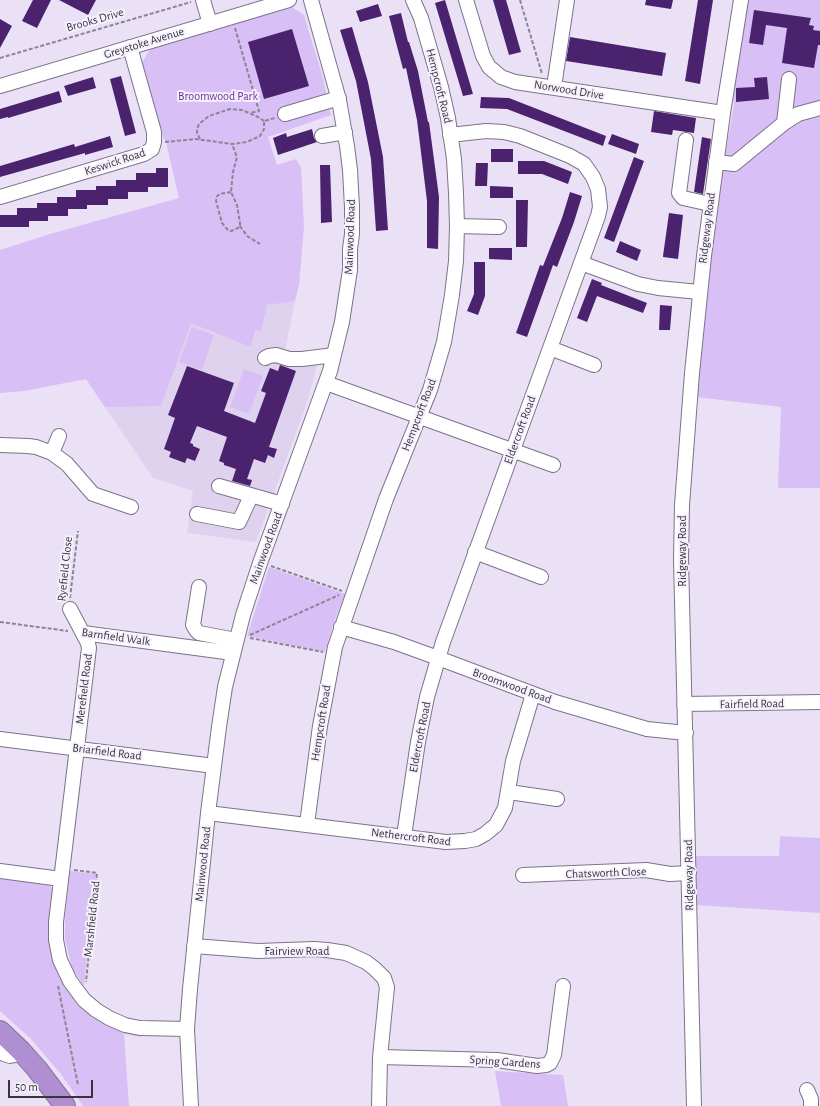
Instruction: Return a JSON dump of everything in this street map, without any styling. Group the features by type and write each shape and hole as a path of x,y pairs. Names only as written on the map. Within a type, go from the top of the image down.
{"highway":[{"path":"0,1031 21,1051 49,1084 65,1106"}],"street":[{"path":"203,0 210,24"},
{"name":"Greystoke Avenue","path":"0,86 289,0"},
{"name":"Mainwood Road","path":"192,1106 187,1029 208,813 221,710 242,615 326,383 342,322 350,270 352,234 350,170 345,132 339,98 311,0"},
{"name":"Hempcroft Road","path":"307,824 320,726 334,654 386,499 419,417 438,363 448,320 454,274 457,226 456,174 441,87 421,18 413,0"},
{"name":"Norwood Drive","path":"466,0 480,48 489,67 501,77 508,80 550,87 723,113"},
{"path":"550,87 567,0"},
{"name":"Ridgeway Road","path":"694,1106 686,733 684,704 682,518 686,444 699,292 723,113 741,0"},
{"name":"Keswick Road","path":"0,197 144,154 152,148 154,142 154,132 130,47"},
{"path":"784,123 789,79"},
{"path":"285,114 339,98"},
{"path":"716,162 734,164 784,123 798,114 820,108"},
{"path":"322,136 345,132"},
{"name":"Eldercroft Road","path":"404,836 418,742 427,697 447,629 598,216 600,206 596,183 590,172 584,164 570,156 511,134 486,132 450,135"},
{"path":"686,140 679,192 684,198 710,204"},
{"path":"457,226 500,227"},
{"path":"581,263 638,284 658,288 699,292"},
{"path":"550,348 596,366"},
{"path":"265,358 276,355 295,359 334,355"},
{"path":"326,383 555,466"},
{"path":"52,453 59,436"},
{"path":"0,445 36,447 52,453 67,464 93,494 112,506 131,507"},
{"path":"219,486 282,504"},
{"path":"197,514 239,522 251,496"},
{"path":"475,552 543,578"},
{"path":"199,587 193,625 199,633 234,647"},
{"name":"Merefield Road","path":"70,609 88,643 89,648 77,749"},
{"name":"Broomwood Road","path":"342,627 394,642 533,694 646,729 686,733"},
{"name":"Barnfield Walk","path":"83,633 234,647"},
{"name":"Nethercroft Road","path":"208,813 454,842 476,839 491,830 500,820 506,808 513,761 533,694"},
{"name":"Fairfield Road","path":"684,704 820,702"},
{"name":"Briarfield Road","path":"0,739 214,766"},
{"path":"77,749 55,930 57,950 64,971 84,1000 102,1014 125,1025 147,1029 187,1029"},
{"path":"509,792 559,799"},
{"name":"Chatsworth Close","path":"523,875 646,870 670,874 689,873"},
{"path":"0,871 62,873"},
{"name":"Fairview Road","path":"194,946 258,951 328,950 346,953 366,962 380,974 384,978 387,987 380,1057 379,1106"},
{"name":"Spring Gardens","path":"380,1057 497,1060 537,1066 546,1065 550,1063 554,1055 563,985"},
{"path":"0,1050 4,1054 10,1056 15,1056 21,1051"},
{"path":"807,1090 811,1099 810,1106"}],"path":[{"name":"Brooks Drive","path":"0,58 196,0"},
{"path":"520,0 550,87"},
{"path":"232,17 259,111 250,113"},
{"path":"200,139 197,129 203,120 209,116 230,109 242,110 264,121 285,114"},
{"path":"154,142 200,139 232,144 254,141 262,134 264,129 264,121"},
{"path":"232,144 237,157 233,172 231,192 237,204 240,226 247,236 260,244"},
{"path":"231,192 220,194 217,196 216,201 222,223 225,227 231,231 240,226"},
{"name":"Ryefield Close","path":"70,609 78,531"},
{"path":"260,563 346,592 247,637 334,654"},
{"name":"Barnfield Walk","path":"0,622 83,633"},
{"name":"Marshfield Road","path":"62,873 97,873 84,1000"},
{"path":"57,983 78,1085"}],"shaded area":[{"path":"179,198 233,309 295,301 285,351 292,353 321,350 307,403 256,542 187,533 193,491 153,478 86,379"}],"green space":[{"path":"746,0 820,0 820,488 778,488 781,407 696,397 709,268 734,104 733,95"},
{"name":"Broomwood Park","path":"292,7 304,15 323,78 331,115 268,137 277,165 296,159 301,167 304,227 299,285 295,301 267,305 261,331 255,330 251,347 191,323 161,406 105,407 86,379 24,391 0,393 0,250 50,234 179,198 166,142 163,137 142,63 150,49"},
{"path":"192,327 214,335 202,370 179,362"},
{"path":"244,369 263,376 249,414 230,407"},
{"path":"269,567 345,594 334,622 325,652 247,636"},
{"path":"780,836 820,838 820,913 695,905 694,856 779,856"},
{"path":"70,871 96,874 84,986 72,967 65,940 65,918"},
{"path":"0,875 50,885 54,891 63,978 139,1032 140,1037 124,1034 129,1106 83,1106 61,1074 31,1039 0,1011"},
{"path":"495,1071 563,1075 568,1106 501,1106"}],"building":[{"path":"33,0 51,0 37,28 22,21"},
{"path":"59,0 96,0 88,15"},
{"path":"445,0 473,94 463,96 435,3"},
{"path":"493,0 506,0 521,52 509,55"},
{"path":"646,0 673,0 671,9 645,5"},
{"path":"698,0 713,0 700,84 685,81"},
{"path":"378,4 382,16 360,22 356,11"},
{"path":"754,10 811,18 809,25 814,26 813,30 820,31 820,45 818,45 814,68 782,63 787,28 766,25 763,45 749,43"},
{"path":"401,13 408,42 418,71 429,122 439,197 438,249 427,248 427,201 417,120 406,68 403,69 389,16"},
{"path":"0,19 12,26 0,48"},
{"path":"352,27 368,82 383,157 388,230 376,231 371,159 356,81 340,30"},
{"path":"292,29 309,86 264,99 248,42"},
{"path":"570,37 666,53 662,76 566,61"},
{"path":"121,76 136,133 125,136 110,79"},
{"path":"93,77 96,88 68,96 64,86"},
{"path":"767,77 769,99 736,102 736,88 755,87 754,78"},
{"path":"59,91 62,102 0,119 0,109"},
{"path":"481,97 509,98 606,136 603,146 507,109 480,108"},
{"path":"654,111 696,118 694,133 673,130 672,135 651,132"},
{"path":"312,129 314,138 317,142 278,155 273,138 286,133 287,137"},
{"path":"612,134 639,144 636,154 608,144"},
{"path":"110,136 113,147 85,155 85,153 0,177 0,166 74,144 75,147"},
{"path":"702,137 711,139 703,194 694,192"},
{"path":"491,149 513,149 513,162 491,162"},
{"path":"634,157 644,161 614,242 604,238"},
{"path":"518,161 544,161 572,172 568,184 542,174 518,174"},
{"path":"476,163 488,163 487,186 475,186"},
{"path":"320,165 330,165 332,222 321,223"},
{"path":"156,168 168,168 168,187 148,187 148,192 128,192 128,199 108,199 108,205 87,205 87,209 68,209 68,216 48,216 48,221 29,221 29,227 0,227 0,215 17,215 17,208 37,208 37,203 57,203 57,197 76,197 76,190 96,190 96,186 116,186 116,180 136,180 136,173 156,173"},
{"path":"490,186 513,187 513,198 490,198"},
{"path":"570,192 582,196 557,267 553,265 527,337 516,333 540,265 543,266 562,218"},
{"path":"516,200 528,200 527,247 516,247"},
{"path":"669,213 683,215 678,259 663,257"},
{"path":"620,241 641,250 637,261 616,252"},
{"path":"489,248 512,248 512,260 489,259"},
{"path":"474,262 485,262 485,296 478,315 467,311 474,294"},
{"path":"592,279 602,283 601,285 647,303 643,313 597,296 587,322 577,318"},
{"path":"660,305 672,306 670,330 659,330"},
{"path":"280,365 296,371 269,447 277,449 274,458 268,455 265,463 254,459 247,479 252,480 250,486 232,481 236,469 224,465 224,463 219,461 227,437 197,426 190,443 200,449 195,461 187,458 185,463 169,457 171,452 164,449 175,418 168,415 187,366 234,383 224,411 255,423 266,393 261,391 270,368 278,371"}]}
